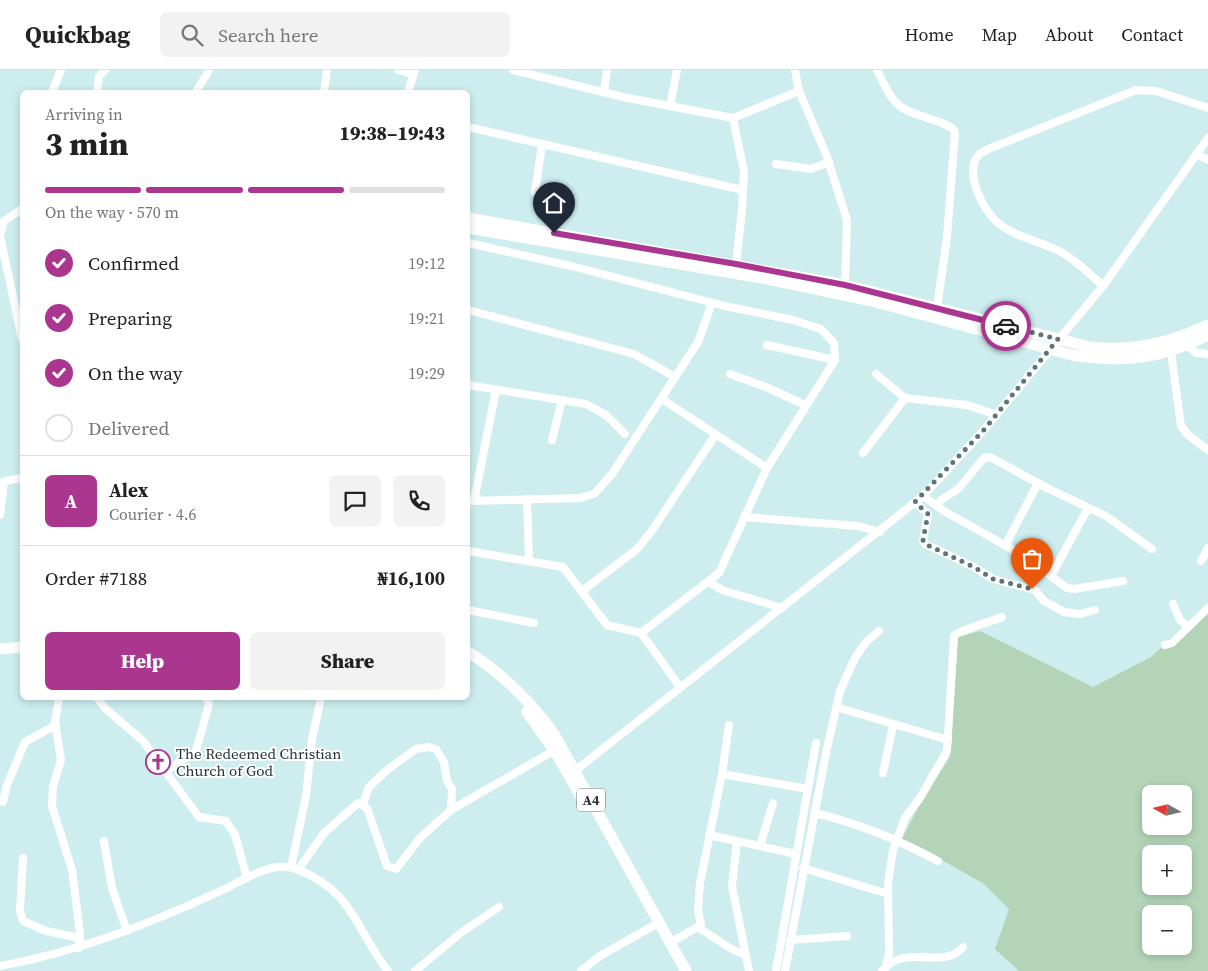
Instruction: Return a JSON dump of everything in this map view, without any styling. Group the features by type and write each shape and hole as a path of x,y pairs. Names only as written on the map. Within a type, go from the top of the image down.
{"highway":[{"path":"470,218 736,264 845,285 1090,347 1120,349 1159,344 1208,325"},
{"path":"470,228 768,279 872,301 1072,355 1114,360 1130,359 1171,352 1208,336"},
{"path":"0,649 20,647"},
{"path":"0,656 20,653"},
{"name":"A4","path":"470,653 506,679 540,716 576,770 686,971"},
{"name":"A4","path":"470,662 510,692 555,750 678,971"}],"street":[{"path":"53,90 61,70"},
{"path":"97,90 99,76 105,70"},
{"path":"197,90 209,70"},
{"path":"324,90 327,70"},
{"path":"398,70 414,72 409,90"},
{"path":"513,70 539,73 604,92 733,118 800,91"},
{"path":"604,92 607,70"},
{"path":"670,106 677,70"},
{"path":"795,70 800,91 829,162 847,220 845,285"},
{"path":"876,70 890,95 900,106 908,112 950,125 955,132 947,237 937,308"},
{"path":"1104,286 1060,252 1004,227 992,217 973,177 973,168 978,156 986,150 1136,90 1156,91 1208,108"},
{"path":"733,118 742,158 743,190 736,264"},
{"path":"470,127 743,190"},
{"path":"576,770 880,532 923,496 996,415 1104,286 1208,138"},
{"path":"535,192 542,145"},
{"path":"1196,154 1208,160"},
{"path":"776,164 811,168 829,162"},
{"path":"20,210 4,221 0,236 20,330"},
{"path":"470,243 571,266 712,303 793,320 822,329 834,343 835,360 766,468 723,566 709,582 641,633"},
{"path":"496,390 471,501 580,498 595,493 612,474 698,342 712,303"},
{"path":"470,311 634,354 675,377"},
{"path":"767,345 835,360"},
{"path":"1188,346 1196,353 1208,354"},
{"path":"1171,352 1181,426 1187,434 1208,450"},
{"path":"730,374 766,387 805,405"},
{"path":"876,374 905,398 967,405 996,415"},
{"path":"470,385 594,407 625,434"},
{"path":"863,453 905,398"},
{"path":"662,399 766,468"},
{"path":"552,440 562,400"},
{"path":"582,591 636,550 651,532 716,434"},
{"path":"937,506 941,500 958,489 981,461 987,457 993,458 1038,483 1106,516 1152,549"},
{"path":"0,514 4,482 20,478"},
{"path":"1005,546 1038,483"},
{"path":"923,496 1005,546 1067,588 1074,589 1123,581"},
{"path":"527,499 529,560"},
{"path":"915,502 928,514 923,540 925,544 974,567 993,579 1035,590 1042,600 1064,612 1080,614 1095,610"},
{"path":"1051,576 1088,508"},
{"path":"744,517 858,526 880,532"},
{"path":"1201,561 1208,548"},
{"path":"470,551 563,567 607,625 641,633 680,687"},
{"path":"709,582 722,590 782,608"},
{"path":"1173,604 1180,620 1188,626"},
{"path":"1165,645 1172,643 1208,608"},
{"path":"470,610 534,623"},
{"path":"884,969 889,954 888,894 891,862 897,838 905,818 942,762 947,750 954,636 957,632 1002,617"},
{"path":"785,971 803,868 836,707 846,674 866,642 878,630"},
{"path":"59,700 56,726 61,760 53,787 52,806 71,863 80,938 79,948"},
{"path":"99,700 106,709 142,740 199,817 206,819 220,818 229,824 235,835 247,878"},
{"path":"166,771 196,751 208,704 207,700"},
{"path":"295,869 312,739 321,700"},
{"path":"836,707 868,715 894,726 948,740"},
{"path":"670,943 699,928 701,922 698,910 699,892 722,774 729,725"},
{"path":"3,802 7,785 25,742 56,726"},
{"path":"883,773 894,726"},
{"path":"776,971 816,743"},
{"path":"363,804 369,787 380,776 416,749 429,747 436,750 444,762 447,781 452,789 451,810"},
{"path":"295,869 324,833 358,803 363,804 367,808 387,866 392,870 399,867 435,822 451,810 555,750"},
{"path":"722,774 808,789"},
{"path":"760,846 773,803"},
{"path":"814,813 870,828 897,838 938,860"},
{"path":"709,835 796,854"},
{"path":"104,841 112,888 127,931"},
{"path":"737,841 732,886 749,971"},
{"path":"23,858 20,912 23,921 46,931 80,938"},
{"path":"803,868 888,894"},
{"path":"0,966 79,948 127,931 269,869 295,869 331,889 348,904 388,971"},
{"path":"415,971 462,932 499,906"},
{"path":"582,971 600,956 653,926"},
{"path":"699,928 730,948 745,955"},
{"path":"790,940 847,936"},
{"path":"884,969 897,960 913,956 946,960 956,955 963,947"}],"green space":[{"path":"1208,604 1208,971 1019,971 995,949 1009,909 984,884 935,856 901,841 921,802 950,757 958,637 980,631 1093,687 1151,657"}],"way so far":[{"path":"1006,326 1058,339 983,431 923,496 915,502 928,512 923,543 974,567 993,579 1032,589"}],"place":[{"name":"The Redeemed Christian Church of God","path":"158,762"}],"route":[{"path":"554,233 845,285 1006,326"}]}
